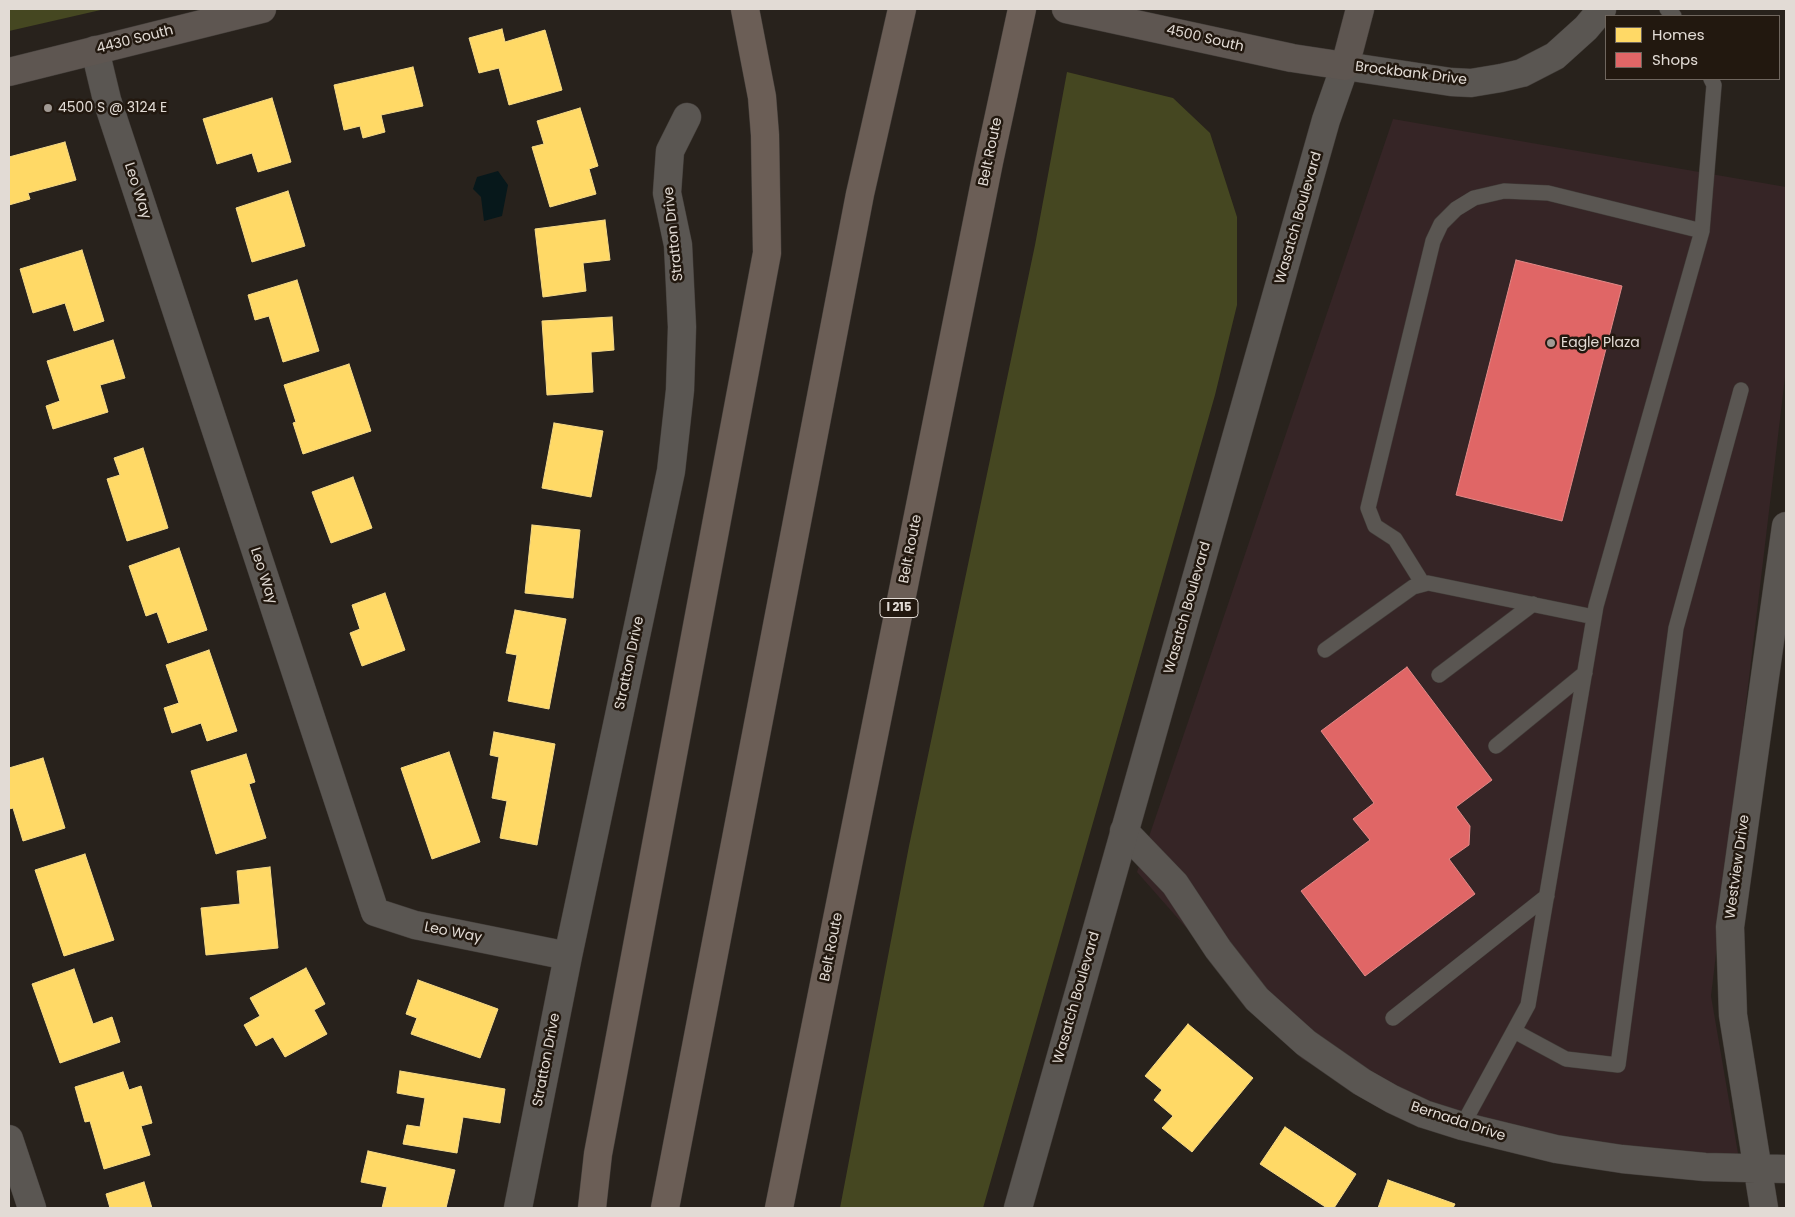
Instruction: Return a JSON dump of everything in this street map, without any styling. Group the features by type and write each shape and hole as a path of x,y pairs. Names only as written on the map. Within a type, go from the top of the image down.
{"highway":[{"path":"592,1208 598,1154 768,253 762,97 744,9"},
{"path":"665,1208 860,194 902,9"},
{"name":"Belt Route","path":"779,1208 987,171 1022,9"}],"main road":[{"name":"4430 South","path":"9,72 262,9"},
{"name":"4500 South","path":"1066,9 1292,58 1345,66"},
{"name":"Wasatch Boulevard","path":"1345,66 1360,9"}],"street":[{"name":"Brockbank Drive","path":"1345,66 1451,82 1494,80 1522,72 1555,56 1576,39 1602,9"},
{"name":"Leo Way","path":"95,50 107,100 374,912 415,926 568,956"},
{"name":"Wasatch Boulevard","path":"1018,1208 1324,129 1345,66"},
{"name":"Stratton Drive","path":"518,1208 568,956 671,471 680,390 682,327 678,245 667,193 670,151 687,117"},
{"name":"Westview Drive","path":"1764,1208 1733,1015 1730,927 1786,526"},
{"name":"Bernada Drive","path":"1124,831 1167,874 1237,974 1280,1021 1306,1043 1362,1082 1424,1114 1511,1140 1622,1159 1758,1169 1786,1169"},
{"path":"9,1138 32,1208"}],"lane":[{"path":"1462,1126 1528,1006 1594,617 1702,230 1714,85 1712,80"},
{"path":"1423,584 1394,539 1375,526 1368,508 1433,242 1441,224 1456,209 1474,198 1504,192 1548,193 1702,230"},
{"path":"1514,1030 1566,1059 1618,1065 1676,628 1741,390"},
{"path":"1325,650 1413,587 1428,583 1594,617"},
{"path":"1439,676 1533,604"},
{"path":"1496,746 1585,674"},
{"path":"1393,1018 1547,896"}],"shaded area":[{"path":"1393,119 1786,187 1786,369 1711,996 1739,1159 1456,1136 1302,1059 1137,872"},
{"path":"498,171 508,185 502,216 484,221 481,197 473,189 477,177"}],"green space":[{"path":"9,9 105,9 9,31"},
{"path":"1067,72 1173,98 1210,133 1237,217 1237,305 1215,395 983,1208 840,1208 909,846 1035,245"}],"building: Homes":[{"path":"502,29 505,42 545,30 562,90 509,105 499,68 479,73 469,38"},
{"path":"413,67 423,106 381,115 385,132 363,138 360,126 344,130 334,85"},
{"path":"272,98 291,162 258,172 252,153 217,164 203,119"},
{"path":"580,108 598,166 589,169 596,194 550,207 532,147 544,144 537,121"},
{"path":"65,142 76,180 28,193 30,199 9,205 9,157"},
{"path":"288,191 305,246 252,262 236,208"},
{"path":"605,220 610,260 583,263 586,291 543,297 535,229"},
{"path":"82,250 104,321 74,331 65,303 33,313 20,269"},
{"path":"297,280 319,351 283,362 269,316 255,320 248,295"},
{"path":"612,317 614,350 591,352 593,392 547,395 542,321"},
{"path":"113,340 125,378 100,385 108,412 53,429 46,406 60,401 47,361"},
{"path":"349,364 371,431 303,454 293,423 296,422 284,385"},
{"path":"554,423 603,431 591,497 542,488"},
{"path":"143,448 168,528 127,541 107,479 120,475 114,458"},
{"path":"353,477 372,528 331,543 312,492"},
{"path":"532,525 580,530 573,598 525,593"},
{"path":"179,548 207,630 168,643 157,612 146,616 129,566"},
{"path":"385,593 405,650 362,666 350,633 360,629 352,605"},
{"path":"515,610 566,619 549,709 508,701 517,655 506,653"},
{"path":"209,650 237,731 207,741 201,723 172,733 164,708 179,703 166,665"},
{"path":"494,732 555,744 537,845 500,838 507,801 492,798 499,757 490,755"},
{"path":"449,752 480,842 432,859 401,768"},
{"path":"246,754 255,782 249,784 266,838 216,854 191,771"},
{"path":"43,758 65,828 23,841 13,808 9,809 9,768"},
{"path":"85,854 114,940 64,956 35,870"},
{"path":"270,867 278,948 206,955 201,908 240,904 237,871"},
{"path":"306,968 325,1004 314,1010 327,1034 285,1057 273,1037 256,1046 244,1025 260,1016 250,998"},
{"path":"74,969 93,1024 112,1017 120,1042 60,1063 32,984"},
{"path":"418,980 498,1009 480,1058 411,1034 417,1018 406,1014"},
{"path":"1188,1024 1253,1078 1192,1152 1162,1128 1173,1116 1154,1100 1162,1090 1145,1076"},
{"path":"400,1071 505,1089 500,1123 463,1117 457,1153 403,1144 407,1125 420,1127 425,1098 397,1093"},
{"path":"123,1072 129,1090 141,1086 152,1123 141,1126 150,1155 104,1169 90,1121 85,1122 75,1087"},
{"path":"1285,1127 1356,1174 1334,1208 1327,1208 1260,1164"},
{"path":"368,1151 455,1170 446,1208 382,1208 387,1187 361,1182"},
{"path":"1388,1180 1455,1204 1453,1208 1378,1208"},
{"path":"144,1182 152,1208 110,1208 106,1194"}],"building: Shops":[{"name":"Eagle Plaza","path":"1516,260 1622,286 1562,521 1456,495"},
{"path":"1407,667 1492,780 1456,807 1470,826 1469,845 1449,859 1475,894 1365,976 1301,891 1370,840 1353,819 1374,803 1321,731"}],"place":[{"name":"4500 S @ 3124 E","path":"48,108"},
{"name":"Eagle Plaza","path":"1551,343"}]}
